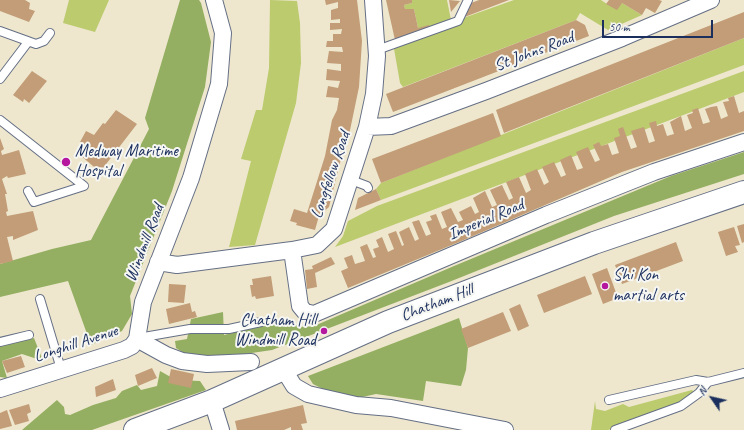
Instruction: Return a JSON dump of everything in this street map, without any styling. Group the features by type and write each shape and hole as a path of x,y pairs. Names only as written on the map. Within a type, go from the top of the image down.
{"main road":[{"name":"Chatham Hill","path":"135,430 212,401 284,370 360,334 568,252 631,229 744,192"}],"street":[{"name":"Windmill Road","path":"138,338 144,302 191,178 219,84 223,33 214,0"},
{"name":"Longfellow Road","path":"158,262 177,265 292,250 317,245 334,229 367,127 376,81 377,50 373,0"},
{"name":"St Johns Road","path":"367,127 391,126 486,91 622,38 707,1"},
{"name":"Imperial Road","path":"292,250 300,306 308,313 315,314 553,212 654,172 744,142"},
{"name":"Longhill Avenue","path":"2,388 124,350 132,346 138,338 166,355 182,361 206,364 251,362"},
{"path":"284,370 294,386 308,394 360,405 391,408 505,430"},
{"path":"212,401 221,430"}],"lane":[{"path":"377,50 458,21 468,0"},
{"path":"0,31 36,44 44,41 50,33"},
{"path":"0,79 28,42"},
{"path":"0,120 84,186 34,202 28,190"},
{"path":"351,180 367,186 368,188"},
{"path":"40,298 61,369"},
{"path":"138,338 190,329 229,329 261,322"},
{"path":"0,342 29,335"},
{"path":"609,400 696,380 708,382 744,373"},
{"path":"615,430 680,406 699,393 708,382"}],"green space":[{"path":"69,0 109,0 95,32 63,23"},
{"path":"180,0 199,0 201,3 211,42 205,87 172,191 130,296 132,314 122,331 91,345 68,281 0,297 0,264 52,249 91,240 149,129 145,118"},
{"path":"270,0 297,1 300,23 301,63 296,103 255,245 229,247 251,161 241,159 256,110 262,110 269,68"},
{"path":"412,0 447,0 451,20 430,28 418,28 414,9 405,9 404,5 412,3"},
{"path":"514,0 601,0 607,4 622,3 642,15 608,30 580,13 576,20 403,87 400,83 393,43"},
{"path":"744,38 744,65 381,200 376,189 381,183"},
{"path":"744,71 744,92 335,247 343,236 348,221 377,206"},
{"path":"744,152 744,174 614,216 449,282 272,350 238,355 206,357 184,353 176,348 175,341 187,339 191,319 223,312 224,335 290,318 298,327 314,326 671,176"},
{"path":"459,318 468,348 466,370 461,386 426,381 423,401 376,394 358,398 327,391 313,384 308,376"},
{"path":"34,338 43,361 22,354 2,361 7,378 0,377 0,345"},
{"path":"160,371 176,380 200,381 206,390 92,430 22,430 57,400 64,407 65,414 70,415 93,405 116,398 122,391 137,385 141,390 157,386"},
{"path":"692,390 695,393 694,394 660,412 608,430 591,430 595,401 596,409 605,411 623,404 629,407"}],"building":[{"path":"0,0 25,0 30,3 29,9 35,11 29,22 0,11"},
{"path":"325,0 357,0 362,41 359,87 349,135 344,147 329,207 319,216 315,230 296,225 297,223 290,221 294,209 307,213 325,156 332,120 337,110 339,98 326,97 328,86 338,88 340,81 326,80 327,69 341,71 341,64 327,63 329,51 343,52 342,47 326,47 327,41 333,41 333,34 341,34 342,29 330,30 330,23 340,23 340,19 331,20 331,10 338,8 338,2 326,5"},
{"path":"386,0 412,0 412,3 404,5 405,9 414,9 418,28 429,25 430,28 395,40"},
{"path":"449,0 460,1 451,12"},
{"path":"479,0 509,0 462,18 466,5"},
{"path":"609,0 662,1 655,13 646,8 642,15 622,3 617,10 606,4"},
{"path":"744,12 744,38 504,133 496,110"},
{"path":"576,20 585,25 589,36 393,112 386,94"},
{"path":"32,71 47,81 29,103 24,99 23,102 13,95"},
{"path":"734,96 739,113 744,111 744,131 622,172 348,288 341,271 348,268 344,258 352,255 355,264 365,261 360,247 367,244 373,258 376,257 373,249 379,247 376,240 382,237 388,252 394,249 388,234 396,231 402,246 404,245 399,232 409,227 415,241 419,239 412,222 419,220 426,236 431,234 426,222 432,220 430,216 436,214 442,229 447,227 441,212 451,208 458,222 463,220 459,212 471,206 475,214 479,212 473,198 485,191 492,207 497,205 490,190 502,185 509,200 513,198 506,182 519,177 526,193 531,190 525,174 537,169 544,185 549,182 542,167 554,162 561,177 566,175 560,160 571,155 577,170 583,168 576,152 588,147 595,162 600,160 593,145 599,142 601,146 608,144 612,155 619,153 614,138 620,136 618,129 623,127 631,149 637,147 631,131 644,127 649,143 655,141 649,123 656,121 657,126 663,124 667,136 674,134 670,122 681,116 685,131 692,128 687,115 693,113 692,110 698,108 703,124 710,122 705,109 711,107 717,106 721,119 728,116 723,102 729,101 728,98"},
{"path":"116,110 137,124 100,172 80,155 86,147 80,142 86,131 94,135"},
{"path":"493,113 501,136 381,183 372,159"},
{"path":"0,138 4,149 1,151 2,155 19,150 26,174 8,178 7,176 2,179 7,194 5,194 8,211 6,212 7,216 33,211 38,230 13,240 13,236 7,237 13,261 0,264"},
{"path":"376,189 381,200 355,210 358,198"},
{"path":"744,224 744,242 742,243 737,226"},
{"path":"734,227 740,245 735,246 738,252 726,256 718,232"},
{"path":"676,242 683,261 622,284 615,265"},
{"path":"331,257 335,264 315,273 317,287 307,289 305,270 313,269 312,266"},
{"name":"Shi Kon martial arts","path":"607,268 618,298 603,304 592,274"},
{"path":"271,276 274,296 256,299 255,296 252,297 250,285 253,285 252,279"},
{"path":"585,276 592,294 544,313 537,295"},
{"path":"169,284 186,285 184,303 168,302"},
{"path":"190,303 192,312 195,311 197,317 169,324 166,309"},
{"path":"520,304 529,326 518,331 509,309"},
{"path":"503,312 511,331 468,348 461,329"},
{"path":"21,356 25,367 7,373 2,361"},
{"path":"152,368 157,378 138,386 135,375"},
{"path":"171,369 194,374 191,388 168,383"},
{"path":"113,379 116,390 96,397 95,387"},
{"path":"29,404 31,412 27,414 29,421 15,425 9,410"},
{"path":"303,405 307,423 301,424 303,430 291,430 291,427 284,430 237,430 235,421"},
{"path":"7,410 12,426 0,429 0,413"}],"place":[{"name":"Medway Maritime Hospital","path":"66,162"},
{"name":"Shi Kon martial arts","path":"605,286"},
{"name":"Chatham Hill Windmill Road","path":"324,331"}]}
